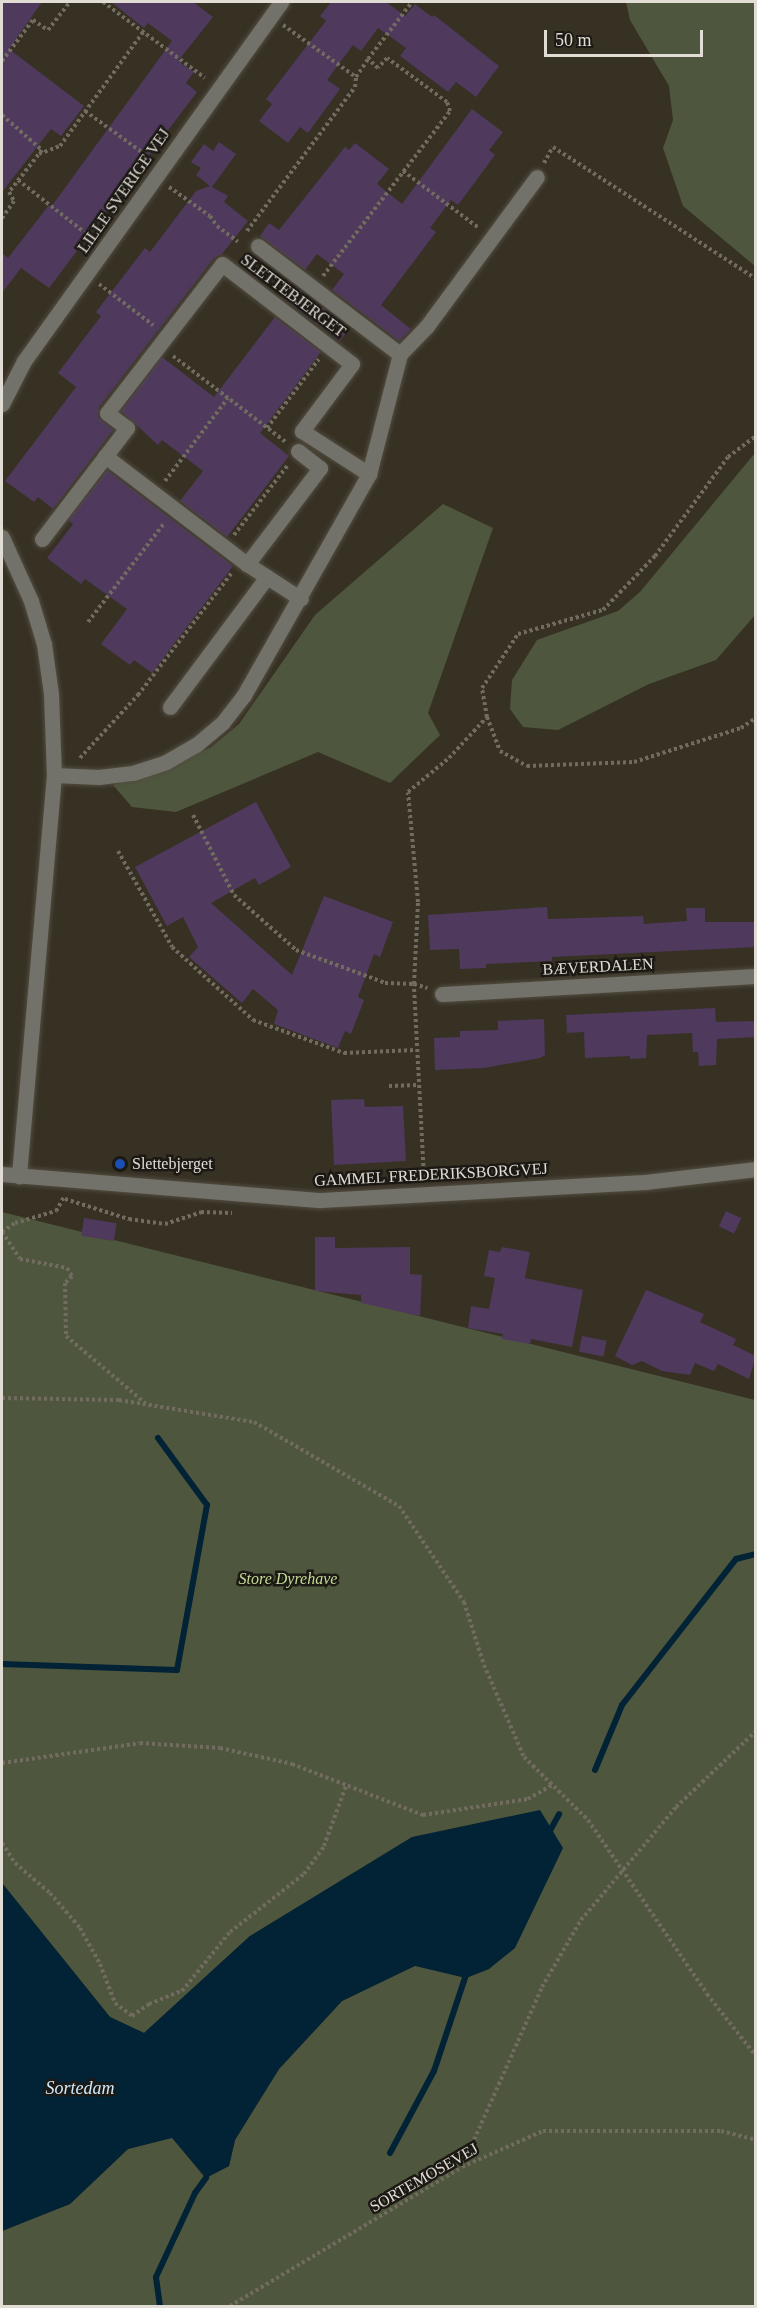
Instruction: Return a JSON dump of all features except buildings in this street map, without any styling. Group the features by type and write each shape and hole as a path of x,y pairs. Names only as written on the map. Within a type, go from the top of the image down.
{"street":[{"name":"LILLE SVERIGE VEJ","path":"2,404 24,361 106,248 150,172 281,2"},
{"path":"54,775 134,773 166,762 196,745 223,722 244,695 301,598 369,474 400,354 428,326 537,177"},
{"name":"SLETTEBJERGET","path":"258,246 400,354"},
{"name":"SLETTEBJERGET","path":"42,539 127,428 107,413 222,264 352,364 302,431 369,474"},
{"path":"244,562 320,468 298,451"},
{"path":"105,456 244,562 301,598"},
{"path":"2,537 31,601 44,644 51,694 54,775 19,1176"},
{"path":"170,708 267,577"},
{"name":"BÆVERDALEN","path":"442,994 756,976"},
{"name":"GAMMEL FREDERIKSBORGVEJ","path":"2,1174 69,1182 321,1200 645,1182 756,1169"}],"path":[{"path":"2,61 33,20 48,30 70,2"},
{"path":"103,2 210,81"},
{"path":"222,264 356,87 356,77 412,2"},
{"path":"270,17 356,77"},
{"path":"39,154 60,146 143,32"},
{"path":"313,288 450,111 447,102 387,58 378,68 368,59"},
{"path":"85,111 151,159"},
{"path":"2,115 37,141 42,150 9,192 14,201 2,218"},
{"path":"554,147 756,279"},
{"path":"158,150 151,159 150,172 210,216 217,226 238,242"},
{"path":"403,171 492,238"},
{"path":"18,180 106,248"},
{"path":"84,246 98,228"},
{"path":"87,275 228,398 298,451 224,547"},
{"path":"267,428 329,346"},
{"path":"155,494 228,398"},
{"path":"756,436 728,457 654,556 603,610 518,634 482,688 487,717 500,751 526,765 634,762 741,728 756,718"},
{"path":"88,622 174,509"},
{"path":"74,776 78,760 138,696 244,562"},
{"path":"425,1196 414,984 418,902 408,792 449,758 487,717"},
{"path":"193,815 234,895 296,950 385,983 414,984 442,994"},
{"path":"118,851 172,947 253,1020 344,1053 416,1050"},
{"path":"389,1086 418,1085"},
{"path":"69,1182 56,1210 15,1223 2,1232 20,1259 67,1268 72,1276 66,1283 66,1336 145,1404"},
{"path":"2,1398 118,1400 254,1422 399,1506 464,1602 484,1665 524,1757 588,1820 620,1870 707,1994 756,2056"},
{"path":"462,2167 542,1987 581,1920 620,1870 676,1807 756,1731"},
{"path":"2,1763 140,1743 220,1748 292,1764 423,1815 528,1799 552,1785"},
{"path":"2,1843 15,1863 50,1893 80,1928 100,1964 115,2003 132,2016 149,2004 182,1991 230,1932 304,1874 324,1846 346,1785"},
{"name":"SORTEMOSEVEJ","path":"230,2307 462,2167 543,2131 721,2131 756,2140"}],"green space":[{"path":"626,2 755,2 755,266 683,206 663,148 673,120 669,86 630,20"},
{"path":"755,453 755,615 716,660 649,684 558,730 523,727 510,709 512,680 537,640 618,611 640,592"},
{"path":"443,504 493,528 428,713 440,735 390,783 318,752 176,812 132,807 113,785 210,748 239,724 315,615"},
{"name":"Store Dyrehave","path":"2,1212 755,1400 755,2306 2,2306 2,2231 70,2204 128,2149 172,2137 205,2178 229,2166 235,2140 279,2069 342,2001 415,1965 466,1978 489,1969 250,1936 144,2033 110,2017 2,1883"}],"water":[{"name":"Sortedam","path":"540,1810 563,1848 515,1948 489,1969 466,1978 415,1966 342,2001 279,2069 235,2140 229,2166 206,2178 172,2138 128,2149 70,2204 2,2231 2,1883 110,2017 144,2033 250,1936 412,1837"}],"waterway":[{"path":"2,1664 177,1670 207,1505 158,1438"},
{"path":"595,1770 622,1705 736,1559 756,1554"},
{"path":"547,1836 559,1814"},
{"path":"390,2153 434,2071 467,1972"},
{"path":"160,2306 156,2277 195,2193 206,2178"}],"place":[{"name":"Slettebjerget","path":"120,1164"}]}
